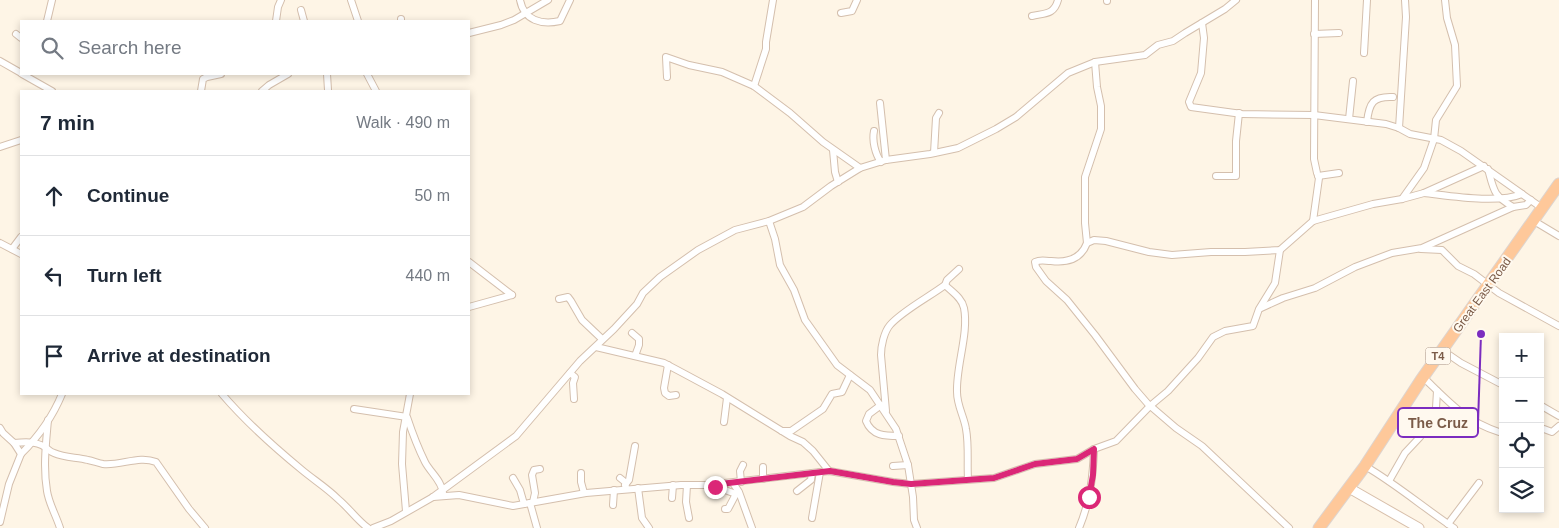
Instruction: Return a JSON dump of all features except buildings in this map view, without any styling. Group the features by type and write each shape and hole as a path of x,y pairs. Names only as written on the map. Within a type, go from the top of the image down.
{"highway":[{"name":"Great East Road","path":"1319,528 1365,466 1423,377 1489,286 1559,184"}],"main road":[{"path":"1349,488 1419,528"}],"street":[{"path":"47,20 52,0"},
{"path":"276,20 281,0"},
{"path":"351,0 358,20"},
{"path":"520,0 522,9 533,20 549,24 560,21 570,0"},
{"path":"470,32 502,25 548,0"},
{"path":"754,86 766,48 773,0"},
{"path":"840,13 852,11 857,0"},
{"path":"1032,16 1051,12 1058,0"},
{"path":"373,528 391,521 443,493 516,436 580,361 637,304 643,293 660,277 698,250 735,230 769,221 803,208 860,168 884,161 958,148 1016,117 1068,72 1095,62 1145,54 1158,45 1173,41 1236,0"},
{"path":"1313,221 1318,190 1318,176 1314,159 1315,0"},
{"path":"1364,53 1367,0"},
{"path":"1399,128 1406,17 1405,0"},
{"path":"1402,199 1424,168 1434,139 1436,120 1457,86 1455,45 1445,0"},
{"path":"301,10 304,20"},
{"path":"1202,23 1204,38 1201,73 1190,97 1189,105 1239,113 1314,114 1399,128 1410,134 1441,140 1462,151 1542,208"},
{"path":"1314,34 1339,33"},
{"path":"667,77 666,57 689,65 722,72 754,86 790,113 833,150 860,168"},
{"path":"0,61 20,71"},
{"path":"1095,62 1101,106 1101,129 1085,177 1087,243 1085,249 1077,258 1059,262 1038,260 1035,262 1036,267 1046,281 1067,300 1095,334 1135,389 1150,406 1176,428 1202,446 1289,528"},
{"path":"27,75 50,90"},
{"path":"201,90 203,79 215,75"},
{"path":"263,90 286,75"},
{"path":"327,75 328,90"},
{"path":"368,75 375,90"},
{"path":"1348,119 1353,82"},
{"path":"1367,122 1368,112 1372,103 1380,98 1393,98"},
{"path":"880,103 884,161"},
{"path":"934,153 936,118 939,113"},
{"path":"1216,176 1236,176 1236,141 1239,113"},
{"path":"874,131 874,145 877,157 884,161"},
{"path":"0,147 20,140"},
{"path":"833,150 838,182"},
{"path":"1087,243 1094,240 1106,241 1149,252 1172,255 1280,250 1313,221 1373,204 1424,193 1486,168"},
{"path":"1486,168 1494,193 1513,207"},
{"path":"1318,176 1339,173"},
{"path":"1424,193 1460,197 1499,198 1515,197 1522,194"},
{"path":"1260,309 1283,298 1315,288 1355,267 1392,253 1418,248 1513,207 1526,205 1531,200"},
{"path":"769,221 780,265 794,290 805,320 837,365 870,390 886,412 899,436 908,465 914,520 917,528"},
{"path":"1534,221 1559,236"},
{"path":"12,249 20,238"},
{"path":"0,243 20,253"},
{"path":"1418,248 1442,250 1458,266 1474,274 1499,293 1559,326"},
{"path":"443,493 513,506 626,487 712,485 830,471 911,484 994,478 1035,464 1077,459 1094,449 1116,441 1150,406 1168,392 1198,358 1212,337 1225,331 1253,326 1260,309 1275,283 1280,250"},
{"path":"470,263 512,295 470,307"},
{"path":"886,412 881,348 888,328 903,314 945,285 947,280 959,269"},
{"path":"945,285 959,298 964,308 965,322 958,368 957,392 958,406 966,427 968,480"},
{"path":"559,299 568,297 582,320 602,340"},
{"path":"632,333 639,339 635,356"},
{"path":"596,347 668,365 803,442 830,471"},
{"path":"1442,350 1499,383"},
{"path":"668,365 664,388 665,393 669,396 676,395"},
{"path":"570,373 575,377 573,383 574,399"},
{"path":"782,431 791,431 823,409 832,394 842,392 850,375"},
{"path":"1423,377 1461,413 1485,427 1499,432"},
{"path":"1389,481 1405,453 1431,422 1436,408 1437,391"},
{"path":"0,522 8,484 20,454 32,443 48,420 61,395"},
{"path":"223,395 268,439 302,470 338,498 368,528"},
{"path":"406,512 402,464 403,432 410,395"},
{"path":"724,422 727,398"},
{"path":"880,405 869,414 866,421 869,427 877,434 899,436"},
{"path":"1544,407 1559,416"},
{"path":"354,409 407,417"},
{"path":"407,417 426,463 443,493"},
{"path":"48,420 45,474 47,492 60,528"},
{"path":"1544,429 1552,432 1559,426"},
{"path":"0,428 14,443 20,454"},
{"path":"14,443 32,443 46,448 52,453 101,464 113,464 130,460 150,460 156,462 205,528"},
{"path":"626,487 635,446"},
{"path":"1080,528 1093,475 1094,449"},
{"path":"741,482 740,471 743,465"},
{"path":"893,466 908,465"},
{"path":"1365,466 1454,528"},
{"path":"763,467 763,479"},
{"path":"529,503 535,493 532,474 534,470 540,469"},
{"path":"812,518 820,472"},
{"path":"580,473 580,482 584,493"},
{"path":"797,491 810,480 812,473"},
{"path":"513,478 529,503 537,528"},
{"path":"620,478 625,482 626,487"},
{"path":"733,483 752,528"},
{"path":"1448,524 1479,483"},
{"path":"672,498 673,485"},
{"path":"687,485 686,502 689,518"},
{"path":"712,485 737,493"},
{"path":"638,488 642,518 649,528"},
{"path":"613,505 614,490"},
{"path":"724,510 728,509 737,493"}],"place":[{"name":"The Cruz","path":"1481,334"}],"route":[{"path":"715,487 712,485 830,471 911,484 994,478 1035,464 1077,459 1094,449 1093,475 1089,497"}]}
